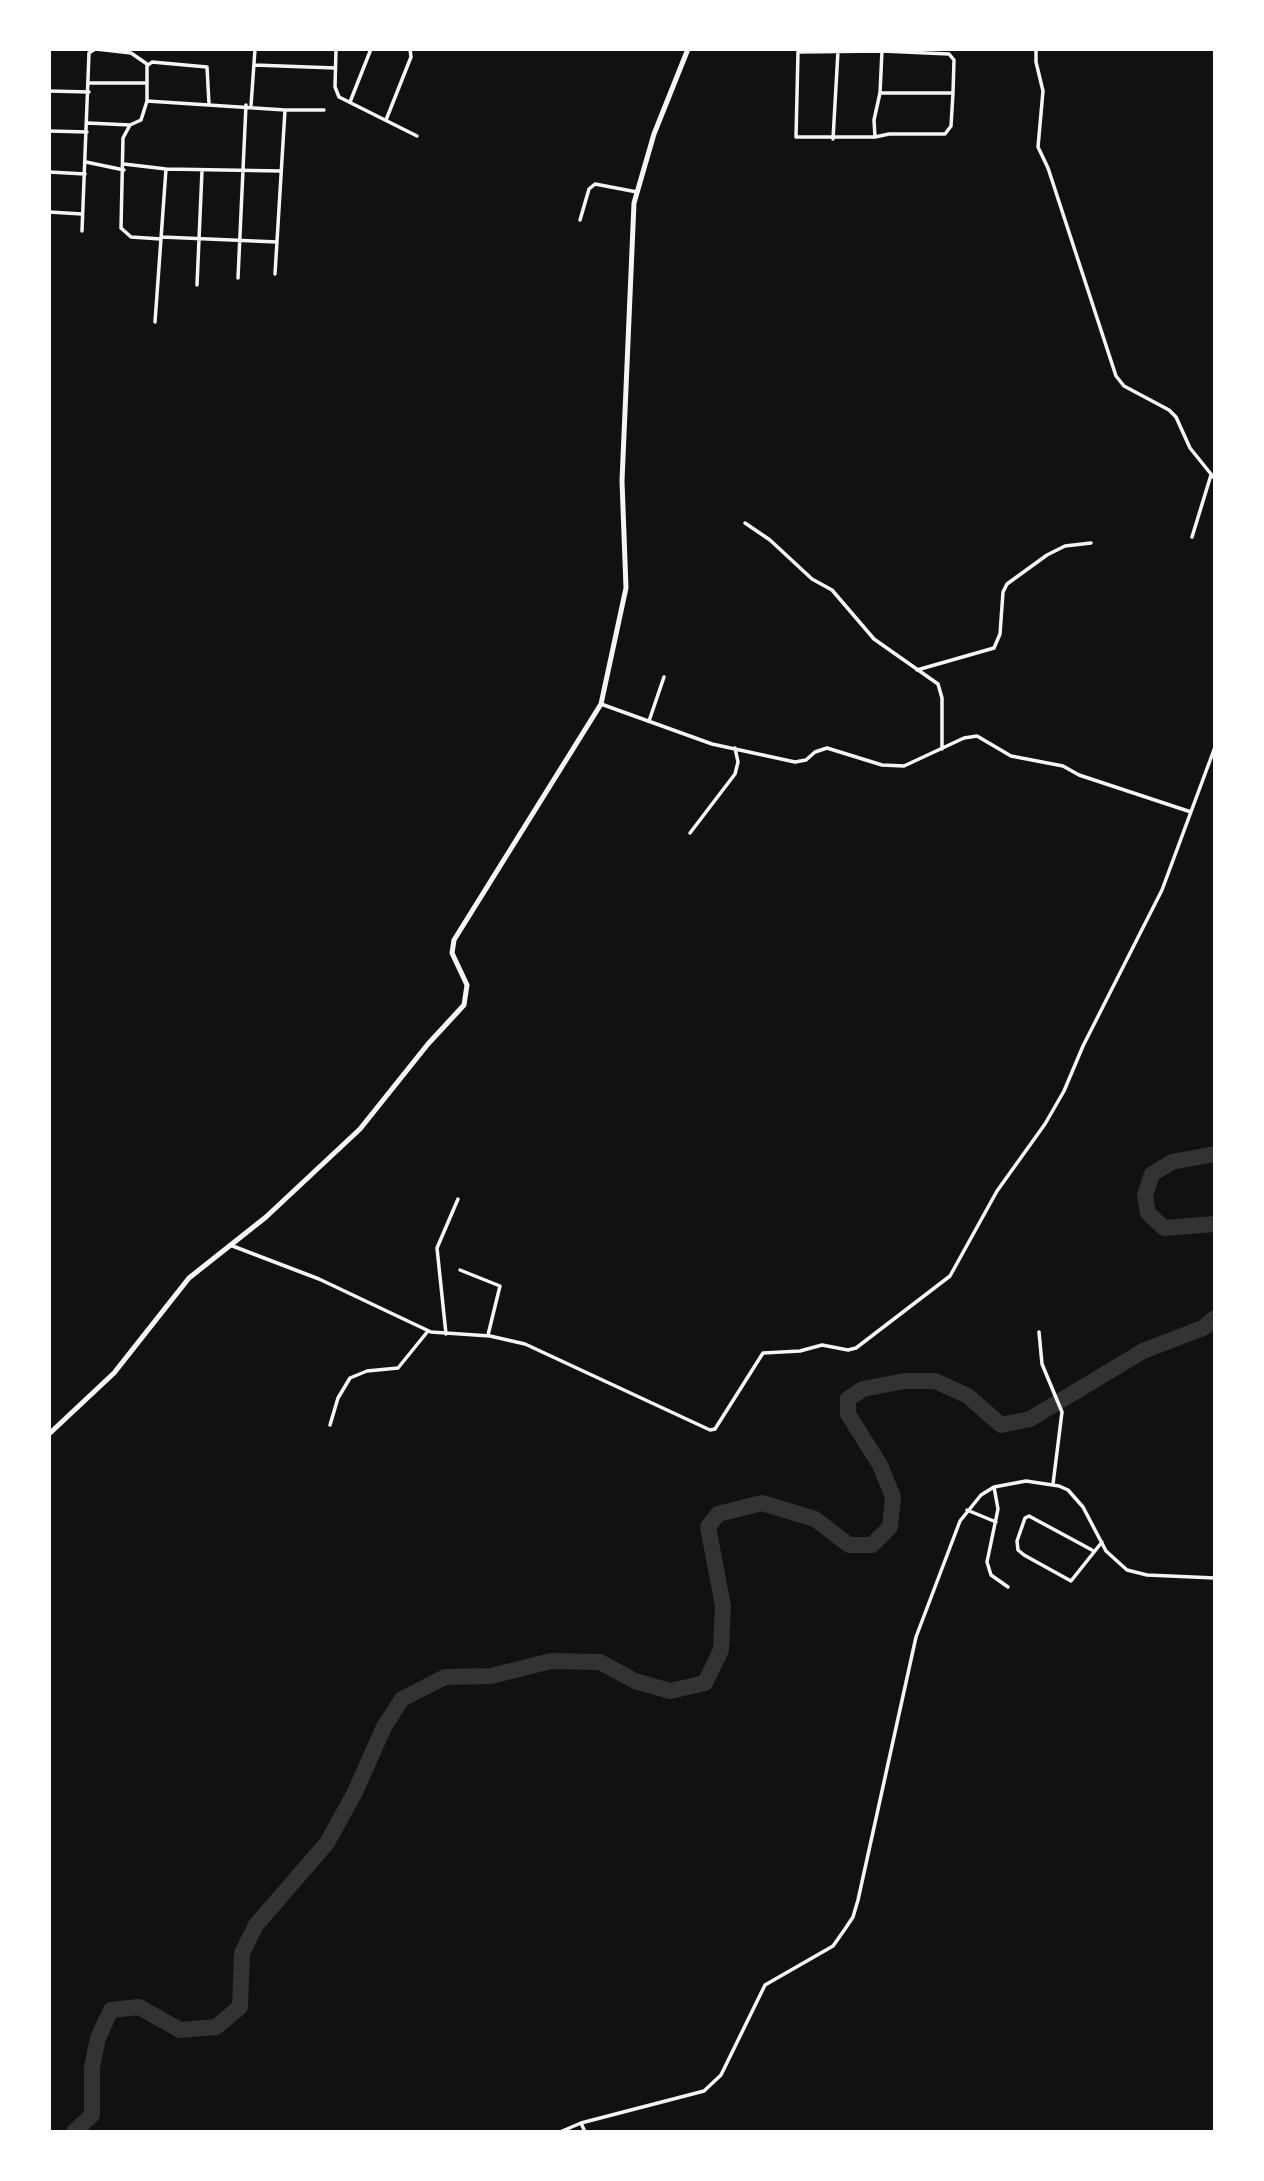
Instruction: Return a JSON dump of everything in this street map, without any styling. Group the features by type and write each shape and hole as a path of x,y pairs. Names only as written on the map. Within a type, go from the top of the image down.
{"street":[{"path":"82,231 89,53 96,49 131,53 147,64 205,66 209,72 209,104"},
{"path":"238,278 248,105 256,49"},
{"path":"336,49 336,93 350,103 417,136"},
{"path":"350,103 371,49"},
{"path":"386,120 411,57 410,49"},
{"path":"49,1434 114,1373 189,1279 266,1217 360,1129 428,1044 464,1005 467,985 452,953 454,940 601,704 626,588 622,481 632,230 637,192 654,134 688,49"},
{"path":"1036,49 1043,91 1038,147 1048,168 1116,376 1124,386 1169,410 1176,417 1190,449 1213,477 1192,537"},
{"path":"875,137 875,106 880,93 882,50"},
{"path":"882,50 949,54 954,60 951,126 945,134 800,139 795,134 798,51 838,51 882,50"},
{"path":"833,139 838,51"},
{"path":"88,122 130,125 141,120 147,101 147,64"},
{"path":"254,65 335,68"},
{"path":"89,83 147,83"},
{"path":"49,90 89,92"},
{"path":"880,93 953,93"},
{"path":"147,101 324,110"},
{"path":"275,274 285,110"},
{"path":"130,125 122,138 123,233 131,237 277,242"},
{"path":"49,131 87,132"},
{"path":"86,162 202,171 281,171"},
{"path":"155,323 166,169"},
{"path":"197,285 202,171"},
{"path":"49,172 85,174"},
{"path":"580,220 589,189 595,184 637,192"},
{"path":"49,212 83,214"},
{"path":"745,523 770,540 812,579 832,590 874,639 938,684 941,691 942,748"},
{"path":"917,670 994,648 1000,634 1003,593 1007,584 1021,571 1056,551 1091,543"},
{"path":"649,721 664,677"},
{"path":"601,704 712,744 795,762 806,760 814,752 827,748 892,766 917,762 964,738 977,736 1011,756 1063,766 1079,775 1191,812"},
{"path":"229,1245 319,1279 430,1331 439,1334 488,1335 525,1344 710,1430 721,1424 762,1353 800,1351 822,1345 848,1350 863,1344 950,1276 997,1191 1045,1124 1163,890 1215,747"},
{"path":"690,833 735,774 735,748"},
{"path":"446,1334 437,1248 440,1235 458,1199"},
{"path":"460,1270 500,1286 488,1335"},
{"path":"330,1426 338,1398 351,1378 367,1371 398,1368 430,1331"},
{"path":"1039,1332 1042,1364 1060,1405 1062,1429 1053,1484"},
{"path":"560,2132 581,2123 687,2097 713,2084 721,2075 765,1985 833,1946 849,1923 858,1900 916,1637 956,1531 967,1510 994,1487 1026,1481 1053,1484 1068,1490 1083,1507 1106,1551 1127,1570 1147,1575 1215,1578"},
{"path":"994,1487 998,1505 987,1562 991,1575 1008,1587"},
{"path":"967,1510 996,1522"},
{"path":"1092,1550 1029,1516 1025,1518 1017,1541 1018,1550 1068,1581 1073,1580 1092,1550 1102,1542"},
{"path":"581,2123 585,2132"}],"waterway":[{"path":"1215,1154 1172,1162 1152,1174 1145,1195 1148,1213 1164,1228 1215,1224"},
{"path":"74,2132 92,2115 92,2067 98,2038 111,2010 139,2007 180,2030 216,2027 240,2007 242,1953 256,1925 327,1843 354,1794 384,1727 402,1699 445,1677 491,1676 551,1661 600,1662 635,1681 670,1691 705,1683 721,1650 723,1606 708,1527 718,1514 762,1503 815,1519 849,1545 872,1545 890,1527 893,1497 880,1465 848,1414 848,1399 863,1389 904,1381 935,1381 968,1396 1001,1425 1030,1419 1143,1351 1203,1328 1215,1318"}]}
